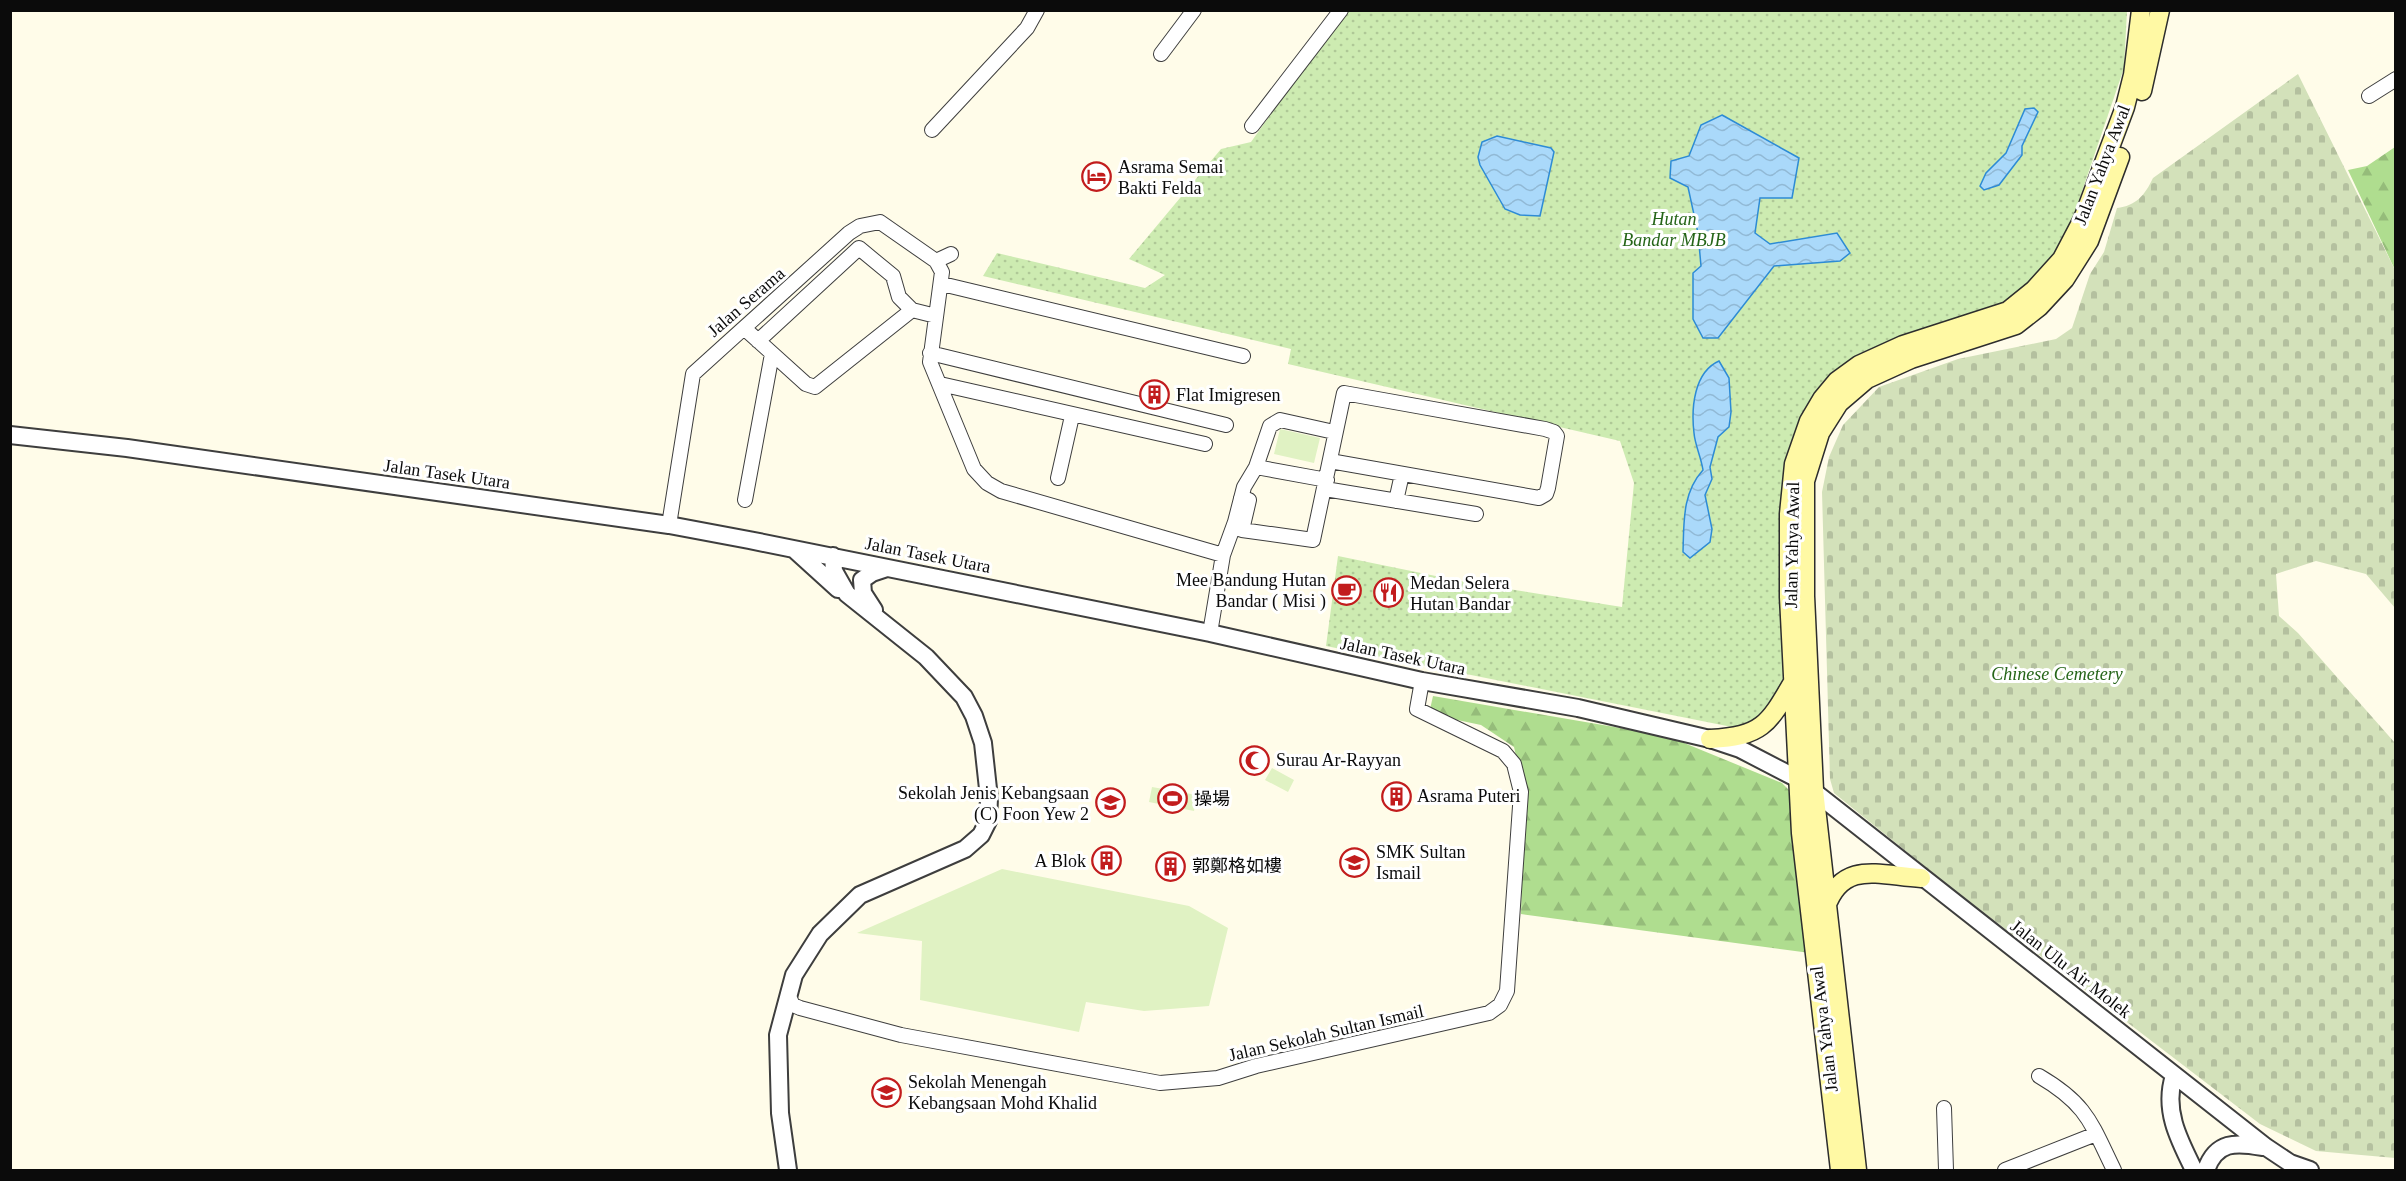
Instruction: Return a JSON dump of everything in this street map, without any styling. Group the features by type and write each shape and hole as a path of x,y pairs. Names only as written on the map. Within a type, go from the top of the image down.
{"main road":[{"name":"Jalan Yahya Awal","path":"1840,1170 1801,833 1793,682 1789,514 1794,464 1809,421 1822,399 1837,381 1859,365 1903,345 2008,311 2034,290 2062,259 2083,219 2125,107 2133,75 2141,10"},
{"name":"Jalan Yahya Awal","path":"1857,1170 1814,790 1804,516 1805,481 1820,433 1839,403 1867,379 1911,359 2016,325 2039,307 2065,279 2089,241 2141,96 2160,10"},
{"path":"1710,739 1740,738 1766,725 1793,682"},
{"path":"1826,907 1836,886 1853,876 1863,874 1921,878"}],"street":[{"path":"932,130 1027,28 1037,10"},
{"path":"1161,54 1194,10"},
{"path":"1252,126 1341,10"},
{"path":"2369,96 2396,79"},
{"name":"Jalan Serama","path":"669,525 693,374 751,334 849,232 860,226 874,222 885,224 936,261"},
{"path":"912,310 815,387 806,384 751,334 859,248 892,276 899,297 912,310 932,315"},
{"path":"951,254 936,261 942,272 942,284 932,315 930,362 946,386 974,469 987,483 1001,491 1223,555"},
{"path":"942,284 1243,356"},
{"path":"930,353 1226,425"},
{"path":"745,501 771,354"},
{"path":"946,386 1205,444"},
{"path":"1241,498 1249,500 1242,530 1313,540 1344,393 1545,429 1556,434 1548,488 1542,497 1330,461"},
{"path":"1058,478 1072,416"},
{"path":"1210,633 1223,555 1241,498 1256,467 1270,426 1277,421 1334,432"},
{"name":"Jalan Tasek Utara","path":"10,424 34,436"},
{"name":"Jalan Tasek Utara","path":"10,435 34,436 669,525 833,556 1210,633 1422,681 1578,708 1710,739 1740,749 1798,778 1814,790"},
{"path":"1256,467 1396,501 1476,514"},
{"path":"1396,501 1402,474"},
{"path":"792,548 849,600 861,604"},
{"path":"788,1170 780,1113 777,1035 794,975 809,950 841,912 860,896 965,849 981,835 988,821 989,798 983,743 964,697 926,657 878,616 847,594 832,565 833,556"},
{"path":"878,616 861,585 867,576 888,567"},
{"name":"Jalan Sekolah Sultan Ismail","path":"788,995 793,1005 800,1008 901,1035 1160,1083 1218,1078 1256,1066 1489,1012 1500,1005 1507,991 1521,792 1518,774 1503,751 1417,709 1422,681"},
{"name":"Jalan Ulu Air Molek","path":"1814,790 1921,878 2100,1015 2266,1147 2290,1163 2310,1170"},
{"path":"2039,1076 2064,1091 2084,1111 2114,1170"},
{"path":"2174,1076 2170,1091 2170,1113 2194,1170"},
{"path":"1944,1108 1946,1170"},
{"path":"2005,1170 2096,1134"},
{"path":"2206,1170 2214,1154 2226,1144 2238,1143 2266,1147"}],"green space":[{"name":"Hutan Bandar MBJB","path":"1344,11 2127,11 2124,68 2060,256 2020,297 1809,406 1793,439 1783,536 1785,676 1777,708 1742,729 1326,646 1338,556 1465,582 1622,607 1634,483 1620,441 1288,364 1291,349 983,276 997,253 1145,288 1165,275 1129,259 1221,149 1251,142"},
{"name":"Chinese Cemetery","path":"2298,74 2395,270 2395,608 2366,574 2316,561 2276,574 2279,616 2298,633 2395,743 2395,1158 2316,1151 2260,1124 1944,882 1834,793 1830,779 1822,492 1829,457 1843,425 1879,387 1958,359 2056,339 2072,328 2090,274 2104,252 2117,208 2135,202 2147,190 2153,178"},
{"path":"2395,147 2395,270 2348,170 2367,166"},
{"path":"1280,429 1320,438 1314,463 1274,454"},
{"path":"1433,696 1667,736 1782,783 1794,795 1810,953 1521,914 1524,791 1514,747 1481,725 1429,714"},
{"path":"1272,768 1294,780 1288,792 1265,780"},
{"name":"操場","path":"1152,787 1197,795 1194,811 1149,802"},
{"path":"1002,869 1189,906 1228,928 1209,1006 1144,1011 1086,1002 1079,1032 920,1000 922,941 857,933"}],"water":[{"path":"2034,108 2038,112 2022,146 2022,155 1999,185 1984,190 1980,186 1986,173 2006,153 2025,109"},
{"path":"1722,115 1799,158 1792,198 1760,198 1755,233 1770,244 1837,233 1850,253 1840,261 1774,266 1718,338 1703,338 1693,319 1693,273 1701,266 1698,233 1688,187 1670,178 1671,161 1689,156 1701,125"},
{"path":"1497,136 1551,148 1554,152 1540,216 1520,215 1505,209 1480,165 1478,157 1482,142"},
{"path":"1719,361 1729,378 1731,412 1729,427 1718,437 1710,467 1712,479 1705,495 1712,529 1710,542 1690,558 1683,552 1686,509 1691,488 1703,470 1693,423 1694,402 1704,373"}],"place":[{"name":"Asrama Semai Bakti Felda","path":"1097,177"},
{"name":"Flat Imigresen","path":"1155,395"},
{"name":"Mee Bandung Hutan Bandar ( Misi )","path":"1347,590"},
{"name":"Medan Selera Hutan Bandar","path":"1389,593"},
{"name":"Surau Ar-Rayyan","path":"1255,760"},
{"name":"Asrama Puteri","path":"1396,796"},
{"name":"操場","path":"1173,799"},
{"name":"Sekolah Jenis Kebangsaan (C) Foon Yew 2","path":"1110,803"},
{"name":"A Blok","path":"1107,861"},
{"name":"SMK Sultan Ismail","path":"1355,862"},
{"name":"郭鄭格如樓","path":"1171,866"},
{"name":"Sekolah Menengah Kebangsaan Mohd Khalid","path":"887,1092"}]}
